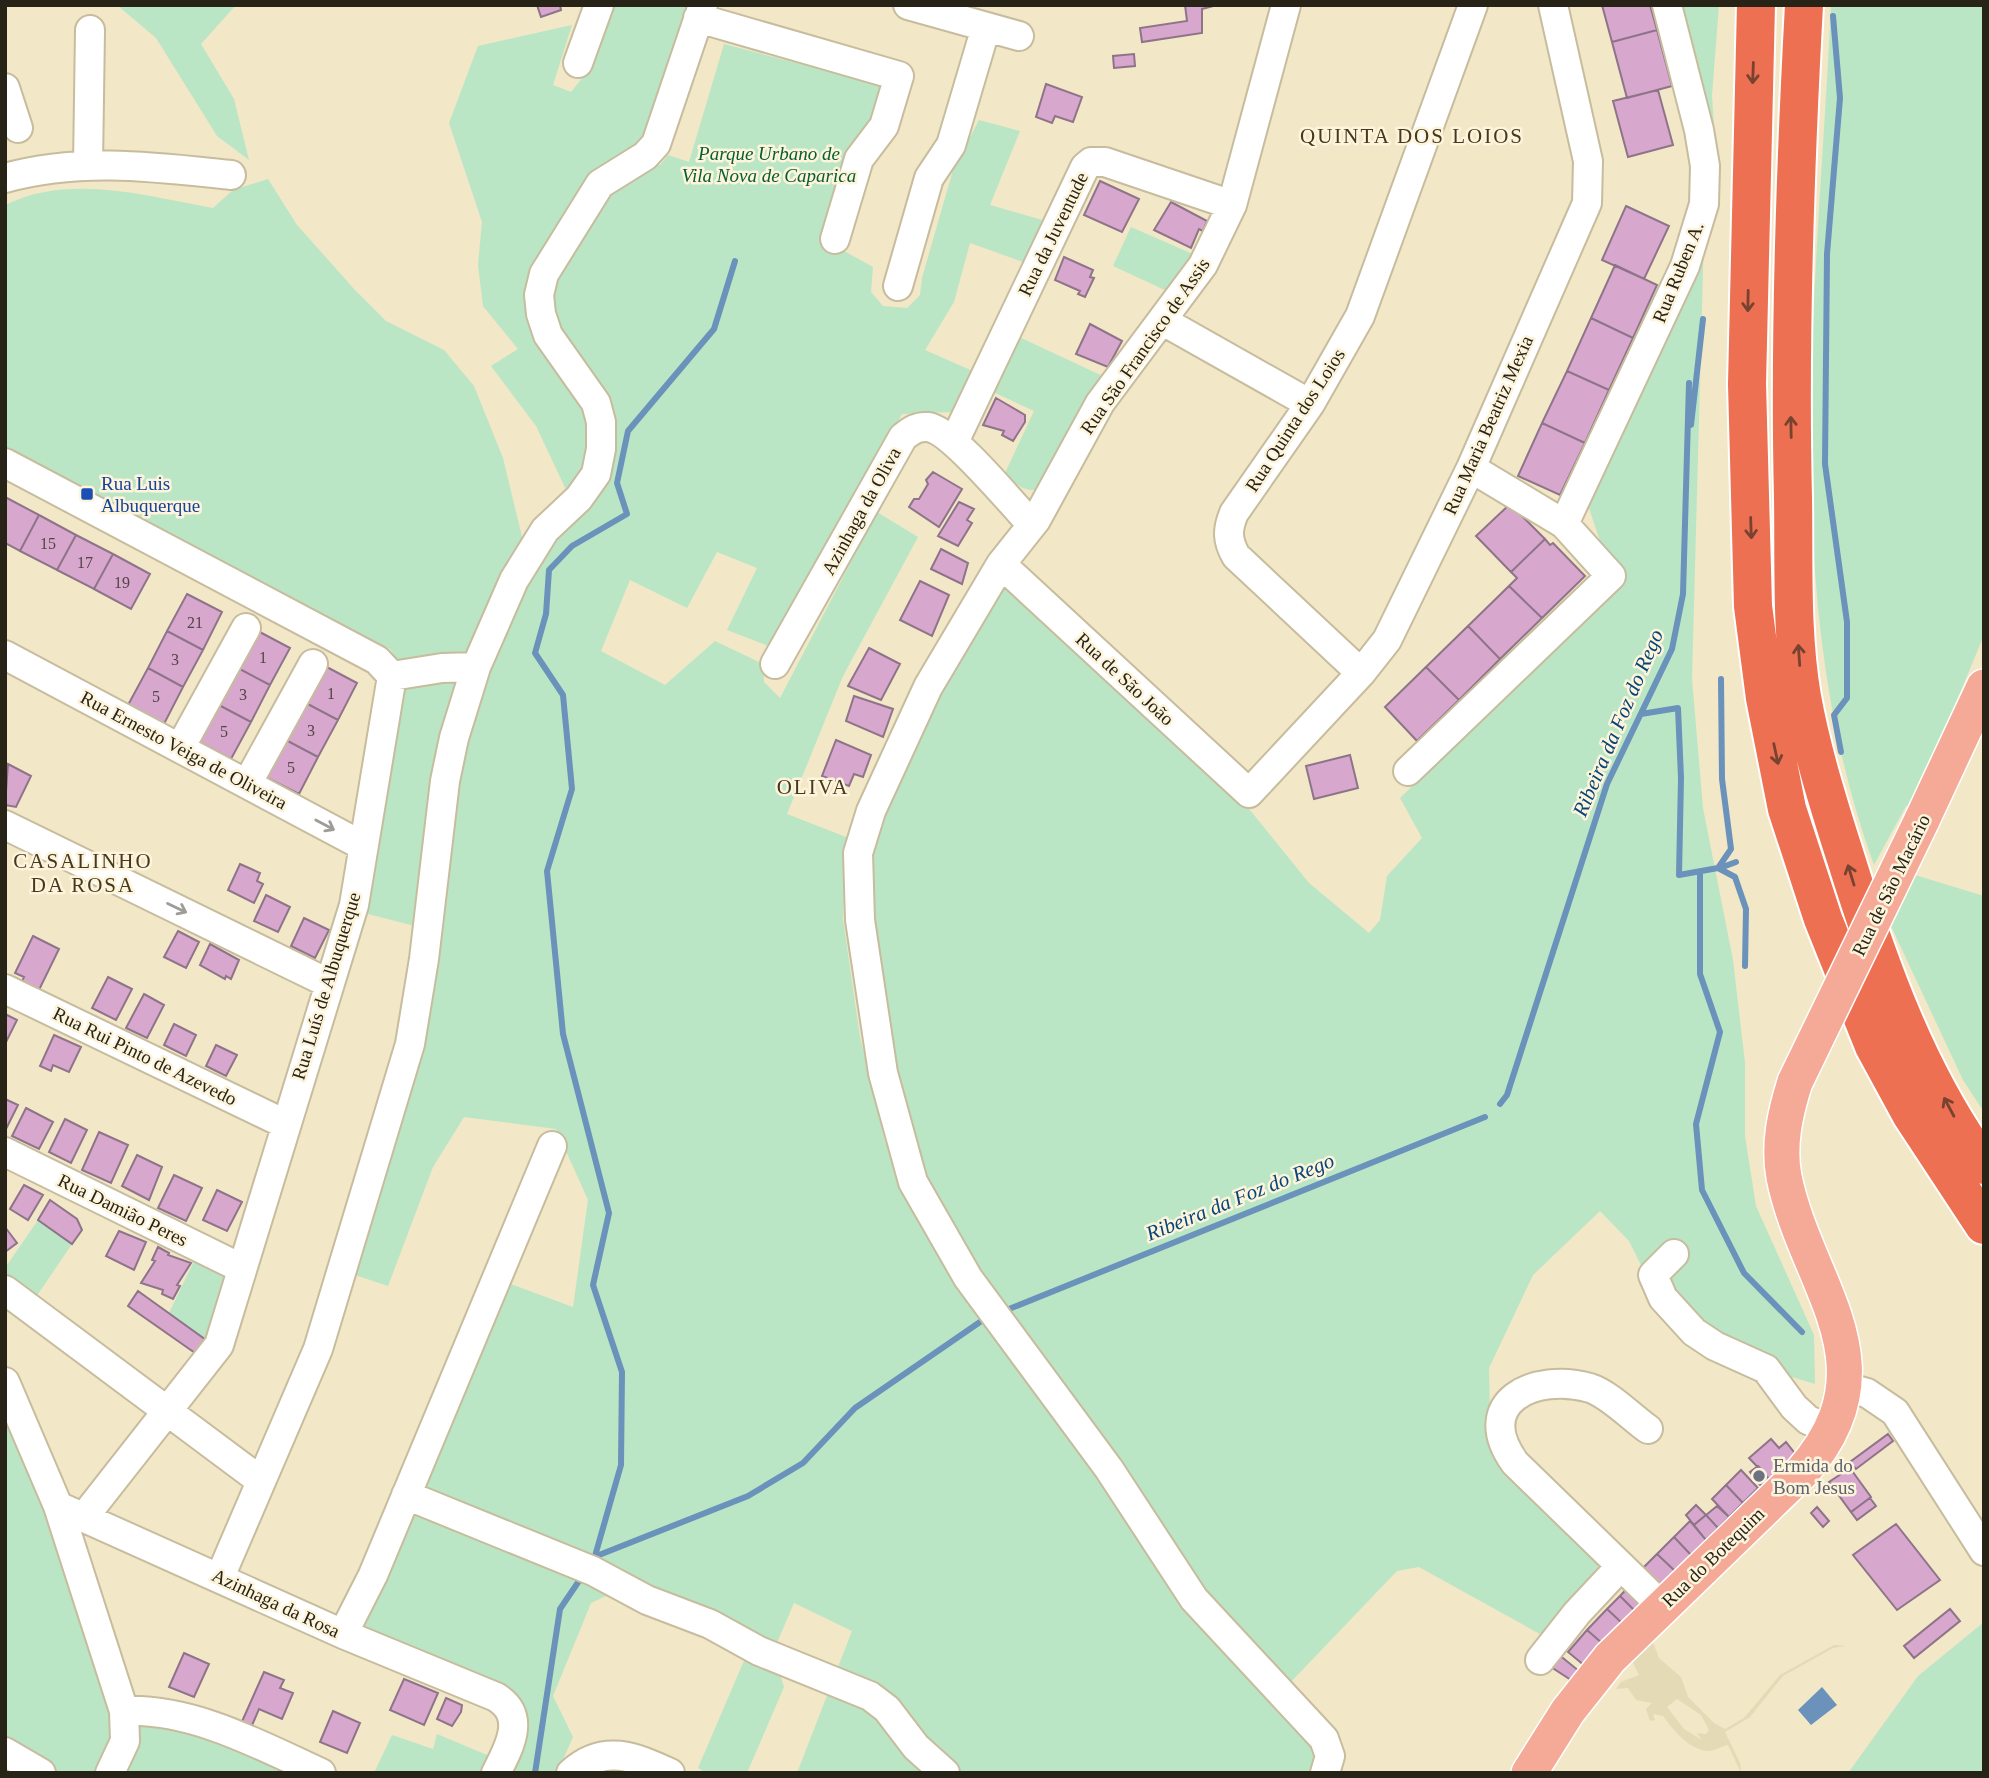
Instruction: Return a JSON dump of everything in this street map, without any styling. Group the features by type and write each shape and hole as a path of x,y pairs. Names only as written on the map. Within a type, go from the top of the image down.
{"highway":[{"path":"1756,5 1746,384 1753,606 1765,698 1787,809 1823,919 1874,1045 1911,1114 1984,1225"},
{"path":"1804,5 1793,207 1790,387 1795,606 1802,694 1831,811 1878,961 1927,1067 1970,1146 1984,1166"}],"main road":[{"name":"Rua de São Macário","path":"1795,1082 1984,687"},
{"name":"Rua do Botequim","path":"1529,1773 1587,1684 1662,1606 1802,1472 1816,1457 1832,1430 1842,1386 1840,1330 1797,1221 1784,1175 1784,1125 1795,1082"}],"street":[{"path":"578,63 598,5"},
{"path":"908,5 1019,36"},
{"name":"Rua São Francisco de Assis","path":"1286,5 1232,205 1203,265 1101,404 1032,526 1000,564 928,687 871,811 858,853 860,920 883,1073 914,1182 968,1278 1109,1469 1194,1599 1324,1739 1330,1756 1325,1773"},
{"name":"Rua Quinta dos Loios","path":"1361,673 1236,556 1229,543 1228,527 1234,513 1310,404 1360,316 1473,5"},
{"name":"Rua Maria Beatriz Mexia","path":"1249,793 1361,673 1387,640 1471,468 1587,203 1588,162 1553,5"},
{"name":"Rua Ruben A.","path":"1564,524 1685,266 1704,204 1705,166 1699,130 1667,5"},
{"path":"220,1577 302,1389 331,1311 410,1044 424,960 445,781 454,738 476,667 514,580 545,530 579,498 596,474 601,449 601,422 596,404 548,335 538,295 544,274 600,184 645,156 656,144 701,12 899,76 884,126 859,159 835,239"},
{"path":"898,286 929,178 951,145 986,27"},
{"path":"88,165 90,30"},
{"path":"5,88 18,128"},
{"name":"Rua da Juventude","path":"954,442 1085,167 1091,162 1105,162 1232,205"},
{"path":"5,178 37,170 88,165 130,165 231,175"},
{"path":"1163,321 1310,404"},
{"name":"Azinhaga da Oliva","path":"775,664 903,437 916,427 930,427 954,442 1032,526"},
{"path":"5,463 377,660 392,676 442,668 476,667"},
{"path":"1408,771 1611,576 1564,524 1471,468"},
{"name":"Rua de São João","path":"1000,564 1249,793"},
{"path":"180,748 246,628"},
{"name":"Rua Ernesto Veiga de Oliveira","path":"5,655 363,846"},
{"path":"247,784 313,664"},
{"name":"Rua Luís de Albuquerque","path":"84,1517 219,1345 354,905 392,676"},
{"path":"5,825 328,983"},
{"name":"Rua Rui Pinto de Azevedo","path":"5,989 285,1124"},
{"path":"343,1634 373,1575 552,1146"},
{"name":"Rua Damião Peres","path":"5,1152 241,1268"},
{"path":"1674,1255 1653,1275 1663,1298 1677,1317 1714,1346 1766,1369 1794,1407 1808,1420 1832,1430"},
{"path":"5,1290 261,1481"},
{"path":"5,1382 58,1506 124,1711 125,1741 110,1773"},
{"path":"1648,1429 1592,1388 1569,1384 1524,1389 1507,1404 1501,1419 1502,1442 1515,1463 1662,1606"},
{"path":"1842,1386 1867,1393 1895,1412 1984,1551"},
{"path":"406,1495 593,1571 647,1600 710,1624 759,1651 870,1696 887,1709 916,1747 945,1773"},
{"name":"Azinhaga da Rosa","path":"58,1506 343,1634 496,1696 510,1709 514,1732 512,1743 496,1773"},
{"path":"1540,1660 1577,1613 1621,1566"},
{"path":"124,1711 153,1710 181,1716 321,1773"},
{"path":"5,1752 41,1773"},
{"path":"571,1773 592,1758 612,1753 625,1754 670,1773"}],"green space":[{"path":"117,5 236,5 201,44 234,99 249,160 217,136 156,38"},
{"name":"Parque Urbano de Vila Nova de Caparica","path":"608,5 689,5 652,163 660,165 668,155 689,162 724,44 889,87 826,241 873,267 871,292 883,306 907,308 920,295 922,278 953,170 979,120 1020,131 990,205 1046,221 1026,263 970,243 954,302 925,350 975,372 953,412 902,414 776,649 727,630 757,568 717,552 687,608 630,580 601,651 665,685 715,641 763,664 764,682 780,698 877,512 918,537 843,676 787,814 846,837 843,919 860,1037 885,1142 927,1236 949,1269 1318,1750 1317,1760 1310,1773 797,1773 852,1631 794,1603 773,1652 784,1687 747,1773 706,1773 698,1768 746,1656 606,1596 591,1603 553,1696 573,1737 557,1773 374,1773 392,1735 433,1749 437,1734 511,1765 526,1737 516,1703 352,1633 505,1282 573,1307 588,1200 556,1129 464,1117 433,1167 388,1286 346,1272 402,1087 419,927 360,912 407,674 390,649 5,451 5,205 30,195 81,189 135,193 213,208 233,190 268,179 297,225 355,290 386,321 444,350 474,386 503,458 523,541 568,494 536,426 491,366 518,349 483,306 478,265 482,222 449,123 478,46 572,25 553,85 571,92 587,72"},
{"path":"1680,5 1719,5 1712,95 1715,144"},
{"path":"1831,5 1984,5 1984,635 1913,806 1906,806 1874,865 1843,762 1824,656 1813,548 1813,330"},
{"path":"1131,227 1195,255 1169,292 1113,266"},
{"path":"1704,233 1692,679 1703,808 1733,960 1745,1063 1745,1136 1756,1206 1814,1335 1815,1384 1753,1365 1660,1303 1629,1241 1600,1211 1533,1275 1489,1368 1490,1415 1607,1563 1549,1639 1419,1567 1397,1571 1286,1687 1202,1599 982,1281 913,1158 867,912 877,827 937,692 1000,582 1237,794 1309,883 1369,933 1380,920 1387,876 1422,838 1400,798 1624,582 1600,541 1588,505"},
{"path":"1017,336 1107,378 1038,489 1033,490 1020,486 1005,473 1034,411 991,391"},
{"path":"1915,875 1984,896 1984,1112 1963,1080 1890,924"},
{"path":"38,1220 72,1244 36,1297 5,1277 5,1268"},
{"path":"196,1257 226,1278 206,1340 169,1313"},
{"path":"5,1399 98,1656 114,1736 99,1773 55,1773 5,1745"},
{"path":"1984,1622 1984,1773 1848,1773 1918,1676"},
{"path":"124,1697 309,1773 119,1773"}],"sand":[{"path":"1649,1632 1659,1658 1681,1677 1688,1697 1714,1723 1725,1729 1744,1718 1780,1675 1834,1645 1846,1646 1833,1648 1783,1676 1750,1717 1725,1732 1740,1763 1741,1773 1728,1745 1709,1751 1694,1747 1677,1733 1663,1716 1653,1714 1655,1720 1650,1721 1646,1709 1652,1703 1636,1700 1628,1688 1616,1689 1621,1682 1639,1675 1632,1661 1625,1657","holes":["1677,1699 1701,1715 1709,1730 1706,1734 1697,1733 1702,1740 1684,1729 1667,1707"]}],"water":[{"path":"1822,1687 1837,1705 1811,1725 1798,1710"}],"building":[{"path":"537,5 560,5 561,10 541,17"},
{"path":"1185,5 1217,5 1202,9 1202,33 1142,42 1140,28 1187,21"},
{"path":"1602,5 1650,5 1657,30 1612,42"},
{"path":"1657,30 1672,86 1627,98 1612,42"},
{"path":"1134,54 1135,66 1114,68 1113,56"},
{"path":"1046,84 1082,97 1073,122 1055,116 1052,123 1036,117"},
{"path":"1658,90 1673,145 1628,157 1613,101"},
{"path":"1100,181 1139,199 1122,232 1084,215"},
{"path":"1171,202 1207,221 1203,231 1199,229 1191,248 1154,230"},
{"path":"1626,206 1669,226 1644,279 1602,260"},
{"path":"1064,257 1093,270 1090,277 1094,278 1085,297 1078,294 1080,291 1055,280"},
{"path":"1615,265 1657,285 1633,338 1591,318"},
{"path":"1591,318 1633,338 1609,390 1567,371"},
{"path":"1090,324 1122,341 1108,367 1076,354"},
{"path":"1567,371 1609,390 1585,443 1542,423"},
{"path":"996,398 1025,415 1025,422 1013,441 1002,435 1004,431 983,425"},
{"path":"1542,423 1585,443 1560,495 1518,476"},
{"path":"933,472 962,489 939,527 909,507 914,499 919,499 928,484 926,480"},
{"path":"5,497 39,515 20,551 5,543"},
{"path":"959,502 974,509 967,520 972,523 958,546 938,536"},
{"path":"1510,504 1545,539 1511,572 1476,536"},
{"path":"39,515 76,535 57,570 20,551"},
{"path":"76,535 113,554 94,589 57,570"},
{"path":"1545,539 1550,545 1553,543 1585,576 1542,618 1509,586 1517,578 1511,572"},
{"path":"941,549 968,563 962,584 931,569"},
{"path":"113,554 150,574 131,609 94,589"},
{"path":"920,581 949,595 932,636 900,620"},
{"path":"1509,586 1542,618 1500,659 1468,626"},
{"path":"187,594 222,612 203,650 167,631"},
{"path":"1468,626 1500,659 1459,700 1426,667"},
{"path":"256,630 290,648 270,685 236,667"},
{"path":"167,631 203,650 183,687 148,668"},
{"path":"869,648 900,664 881,700 848,686"},
{"path":"323,665 357,683 338,720 304,702"},
{"path":"236,667 270,685 251,722 217,704"},
{"path":"1426,667 1459,700 1417,741 1385,707"},
{"path":"148,668 183,687 164,724 128,705"},
{"path":"854,696 893,709 883,737 846,721"},
{"path":"304,702 338,720 318,757 284,739"},
{"path":"217,704 251,722 231,759 197,741"},
{"path":"284,739 318,757 299,794 265,777"},
{"path":"836,740 871,755 863,777 854,774 849,786 822,776"},
{"path":"1350,755 1358,788 1314,799 1306,766"},
{"path":"8,764 31,776 16,807 5,805"},
{"path":"240,864 260,873 257,881 263,884 254,903 228,890"},
{"path":"266,895 290,907 278,932 254,921"},
{"path":"304,918 329,930 315,958 291,946"},
{"path":"178,931 199,942 186,968 164,957"},
{"path":"33,936 59,949 39,990 22,981 24,977 15,973"},
{"path":"210,944 239,960 231,979 226,976 225,979 200,965"},
{"path":"108,977 132,989 116,1020 92,1008"},
{"path":"144,994 164,1005 147,1038 126,1028"},
{"path":"5,1014 17,1020 5,1044"},
{"path":"174,1024 196,1035 186,1056 164,1045"},
{"path":"54,1035 81,1047 69,1072 53,1065 51,1071 40,1066"},
{"path":"216,1045 237,1055 226,1076 206,1066"},
{"path":"5,1099 18,1105 5,1131"},
{"path":"26,1108 53,1122 39,1149 12,1136"},
{"path":"65,1119 87,1130 71,1163 49,1152"},
{"path":"99,1132 128,1145 111,1183 82,1170"},
{"path":"137,1155 162,1167 149,1200 122,1186"},
{"path":"174,1175 202,1188 186,1221 158,1208"},
{"path":"24,1185 43,1195 28,1220 10,1209"},
{"path":"217,1190 242,1202 227,1231 203,1220"},
{"path":"50,1200 77,1219 82,1230 72,1244 38,1220"},
{"path":"5,1227 17,1243 5,1252"},
{"path":"119,1231 146,1242 134,1270 106,1256"},
{"path":"158,1247 169,1253 168,1255 191,1263 177,1285 180,1286 173,1299 162,1294 163,1290 141,1283 155,1261 152,1260"},
{"path":"138,1291 206,1340 195,1353 128,1306"},
{"path":"1888,1434 1893,1441 1856,1469 1850,1462"},
{"path":"1771,1439 1779,1448 1786,1442 1797,1456 1769,1479 1749,1458"},
{"name":"Ermida do Bom Jesus","path":"1758,1466 1769,1479 1761,1486 1750,1472"},
{"path":"1850,1468 1871,1497 1851,1512 1829,1482"},
{"path":"1741,1470 1758,1488 1743,1503 1726,1485"},
{"path":"1726,1485 1743,1503 1729,1517 1712,1499"},
{"path":"1870,1498 1876,1506 1857,1520 1851,1512"},
{"path":"1696,1505 1706,1515 1694,1525 1686,1515"},
{"path":"1717,1506 1729,1517 1718,1528 1706,1515"},
{"path":"1817,1507 1829,1521 1823,1527 1811,1513"},
{"path":"1706,1515 1718,1528 1706,1540 1694,1525"},
{"path":"1690,1521 1706,1540 1691,1555 1674,1537"},
{"path":"1896,1524 1940,1580 1897,1610 1853,1555"},
{"path":"1674,1537 1691,1555 1675,1571 1657,1554"},
{"path":"1657,1554 1675,1571 1655,1591 1637,1574"},
{"path":"1632,1583 1648,1598 1635,1611 1620,1596"},
{"path":"1620,1596 1635,1611 1623,1624 1607,1609"},
{"path":"1607,1609 1623,1624 1603,1644 1587,1630"},
{"path":"1950,1609 1960,1621 1914,1658 1904,1646"},
{"path":"1587,1630 1603,1644 1585,1666 1568,1652"},
{"path":"184,1653 209,1664 194,1697 169,1687"},
{"path":"1558,1654 1579,1671 1571,1680 1548,1665"},
{"path":"264,1672 284,1680 280,1688 293,1693 282,1719 259,1709 250,1730 240,1726"},
{"path":"404,1679 438,1693 424,1725 390,1710"},
{"path":"446,1698 462,1705 461,1712 452,1726 437,1719"},
{"path":"333,1711 360,1723 347,1753 320,1742"}],"waterway":[{"path":"1833,16 1840,98 1827,254 1825,464 1847,622 1847,698 1834,715 1841,752"},
{"path":"595,1556 621,1465 622,1372 593,1285 609,1213 563,1034 547,871 572,789 563,695 535,653 546,614 549,570 572,546 627,514 617,483 628,431 714,329 735,261"},
{"path":"1691,425 1703,319"},
{"name":"Ribeira da Foz do Rego","path":"1500,1104 1507,1095 1607,784 1672,649 1683,594 1689,383"},
{"path":"1641,714 1678,708 1681,778 1679,875 1718,868 1731,849 1722,779 1721,679"},
{"path":"1720,868 1736,862"},
{"path":"1718,868 1735,877 1746,909 1745,966"},
{"path":"1700,872 1700,974 1720,1032 1696,1124 1702,1190 1744,1273 1802,1332"},
{"name":"Ribeira da Foz do Rego","path":"1009,1309 1485,1117"},
{"name":"Ribeira da Foz do Rego","path":"594,1557 748,1496 803,1463 855,1408 980,1322"},
{"name":"Ribeira da Foz do Rego","path":"535,1773 560,1609 583,1575"}],"place":[{"name":"Rua Luis Albuquerque","path":"87,494"},
{"name":"Ermida do Bom Jesus","path":"1759,1476"}],"district":[{"name":"QUINTA DOS LOIOS","path":"1412,136"},
{"name":"OLIVA","path":"813,787"},
{"name":"CASALINHO DA ROSA","path":"83,873"}]}
